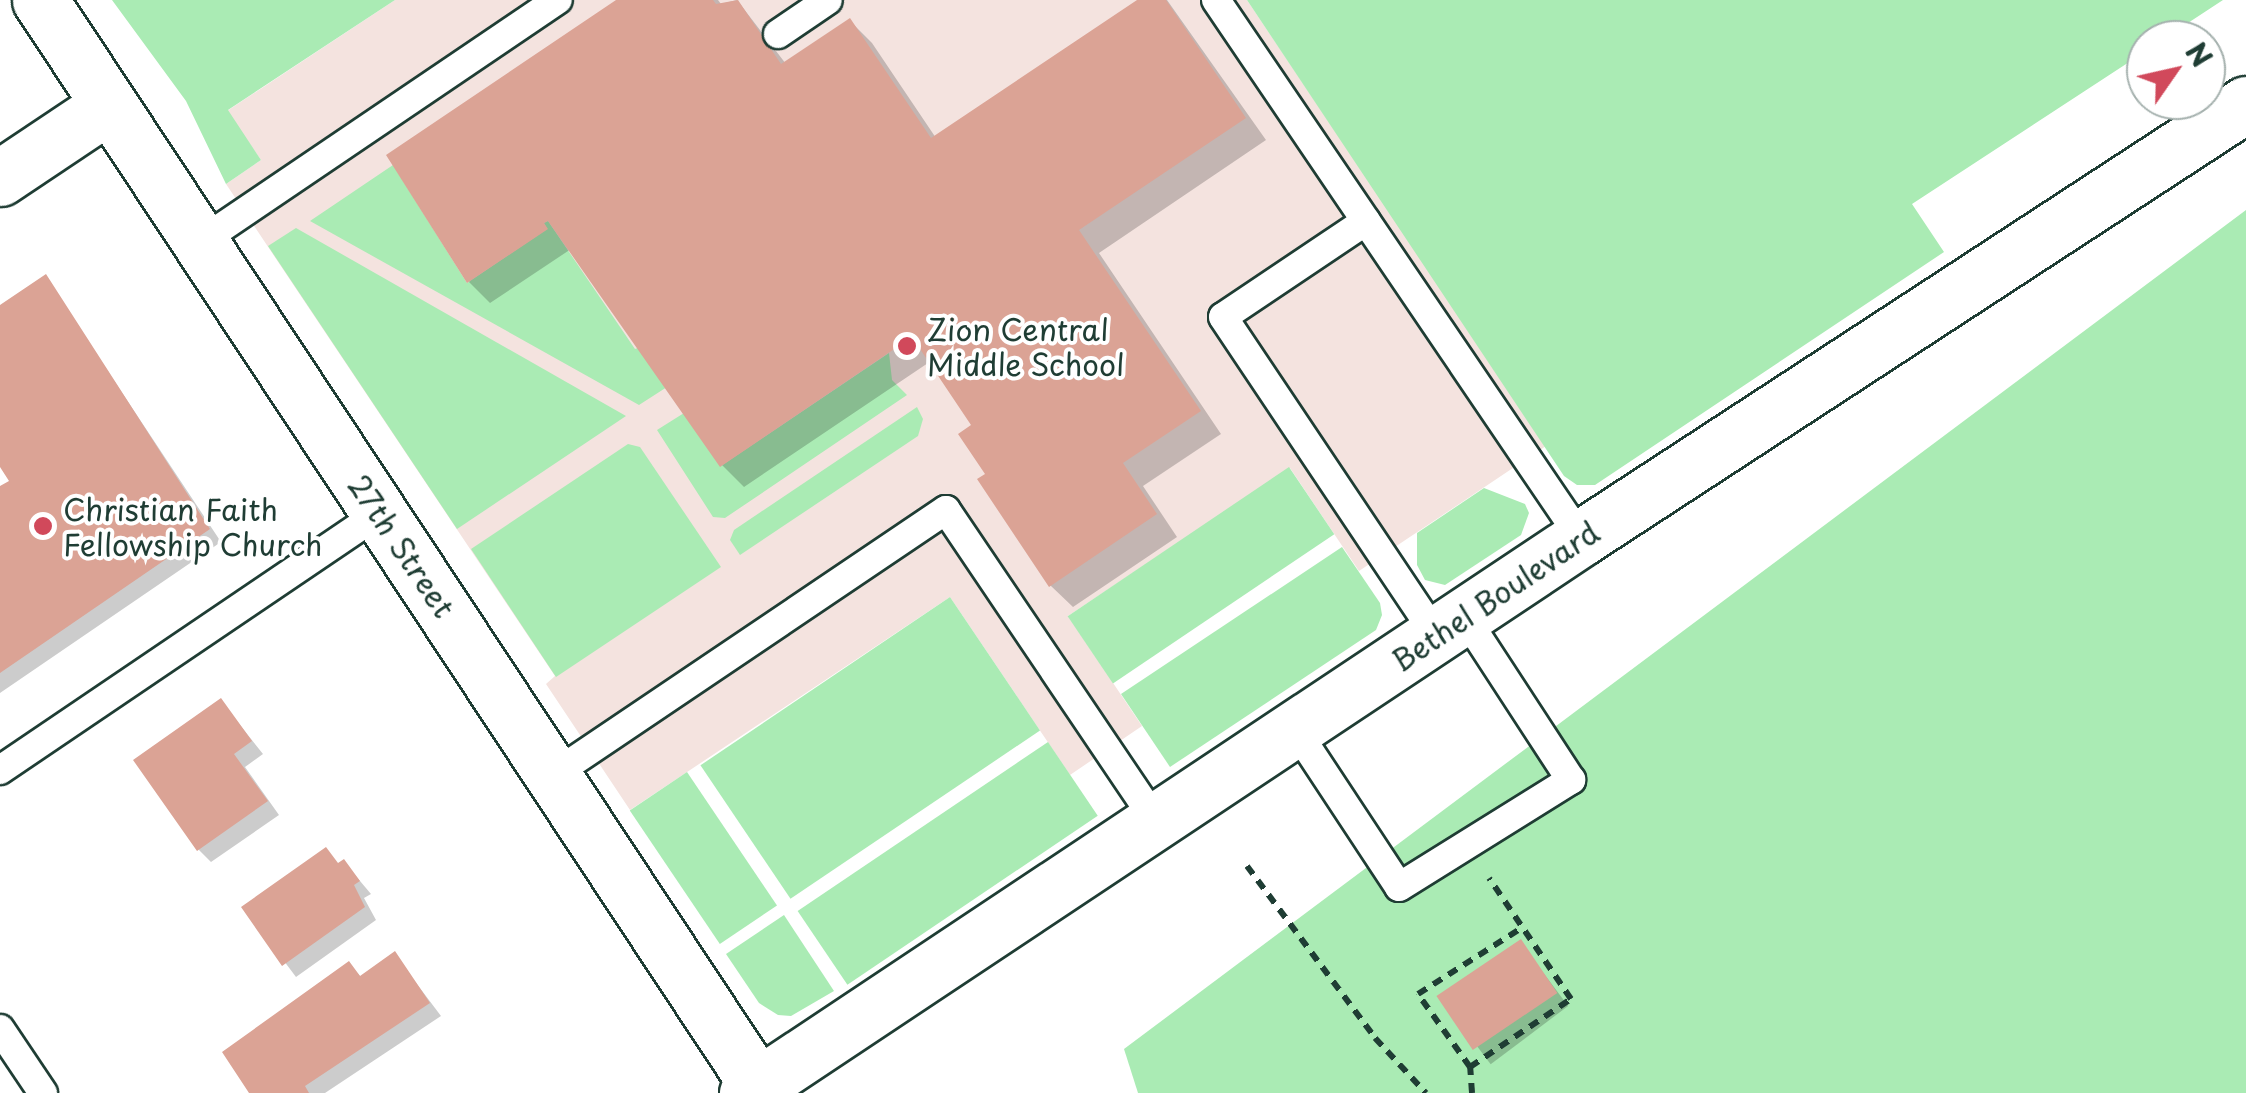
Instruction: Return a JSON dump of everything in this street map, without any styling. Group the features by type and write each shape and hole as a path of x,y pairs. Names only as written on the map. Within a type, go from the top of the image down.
{"street":[{"name":"27th Street","path":"40,0 756,1090"},
{"name":"Bethel Boulevard","path":"756,1090 1580,538 2246,104"},
{"path":"0,178 109,105"}],"lane":[{"path":"200,242 558,0"},
{"path":"778,34 828,0"},
{"path":"1216,0 1580,538"},
{"path":"1295,729 1399,887 1570,780 1450,626 1223,316 1366,221"},
{"path":"552,775 946,510 1156,821"},
{"path":"0,770 379,513"},
{"path":"0,1029 43,1093"}],"path":[{"path":"1466,845 1572,998 1470,1068"},
{"path":"1247,866 1376,1038 1426,1093"},
{"path":"1472,1093 1470,1068 1418,994 1523,926"}],"shaded area":[{"name":"Zion Central Middle School","path":"395,0 1247,0 1546,446 1359,571 1290,468 1068,616 1142,726 1070,775 950,597 630,810 546,684 555,676 226,184 261,160 227,111"}],"green space":[{"path":"112,0 395,0 228,110 261,160 226,184 186,101"},
{"path":"1247,0 2223,0 2192,20 2126,20 2126,64 1912,204 1944,252 1595,485 1577,485 1564,476"},
{"path":"393,165 467,283 547,229 544,223 548,221 635,349 640,347 667,387 639,405 310,221"},
{"path":"2246,210 2246,1093 1138,1093 1124,1049"},
{"path":"296,228 626,416 457,529 268,246"},
{"path":"889,353 892,380 907,395 725,518 713,517 657,430 684,413 721,466"},
{"path":"917,407 923,419 918,436 740,555 730,540 734,530"},
{"path":"628,444 640,447 721,567 556,677 471,549"},
{"path":"1289,467 1334,534 1113,683 1068,616"},
{"path":"1484,488 1525,504 1529,513 1521,535 1445,585 1425,580 1417,565 1417,533"},
{"path":"1342,547 1380,603 1382,615 1376,630 1170,767 1121,694"},
{"path":"950,597 1040,730 790,899 700,765"},
{"path":"1048,742 1098,816 847,985 798,911"},
{"path":"687,772 777,905 720,944 630,811"},
{"path":"784,915 834,991 791,1016 778,1015 759,1003 726,954"}],"building":[{"path":"616,0 713,0 716,4 738,0 781,64 850,18 931,138 1137,0 1166,0 1246,118 1079,230 1201,411 1123,463 1157,514 1049,587 977,479 985,474 958,434 971,425 912,337 720,467 548,221 544,223 548,229 467,283 386,155"},
{"name":"Christian Faith Fellowship Church","path":"46,274 210,529 0,673 0,486 9,481 0,467 0,305"},
{"path":"221,698 252,741 234,754 268,801 197,851 133,760"},
{"path":"326,847 338,863 344,859 360,881 354,885 365,907 282,966 241,907"},
{"path":"1521,939 1557,993 1473,1050 1436,996"},
{"path":"395,951 430,1003 305,1086 309,1093 249,1093 222,1052 349,961 360,976"}],"place":[{"name":"Zion Central Middle School","path":"907,346"},
{"name":"Christian Faith Fellowship Church","path":"43,526"}]}
